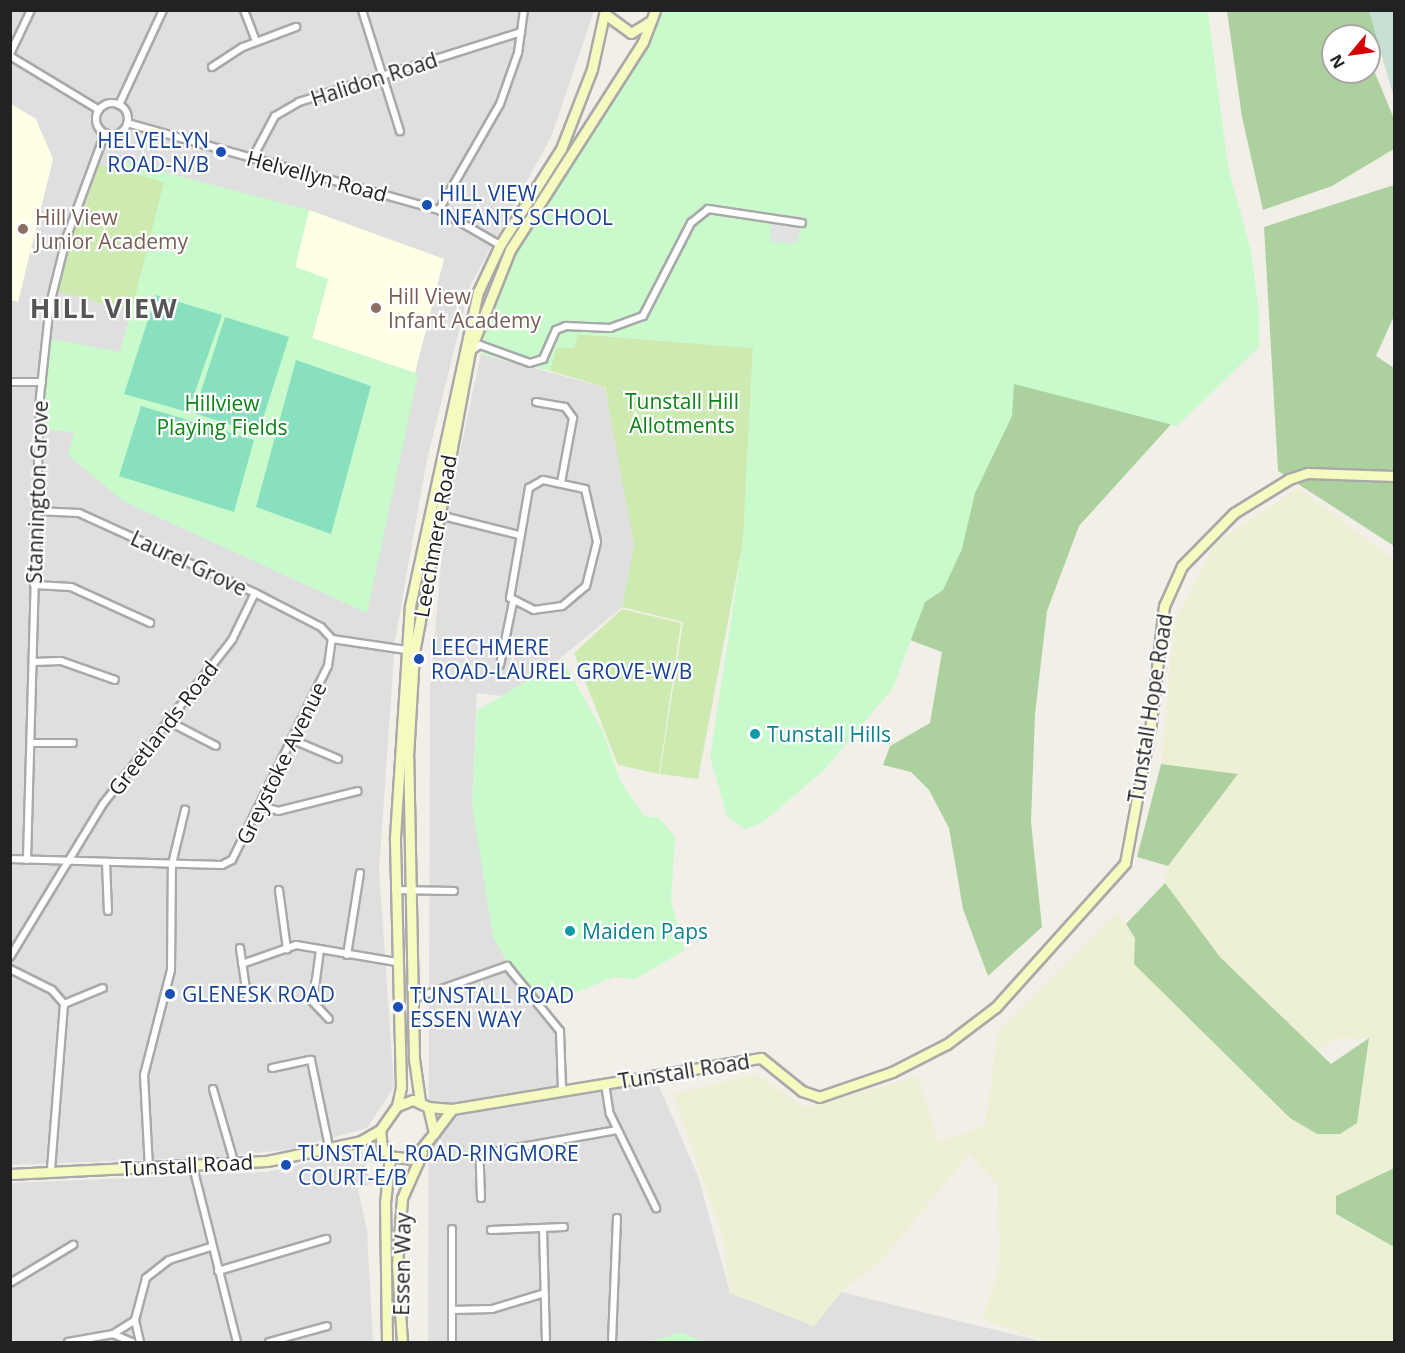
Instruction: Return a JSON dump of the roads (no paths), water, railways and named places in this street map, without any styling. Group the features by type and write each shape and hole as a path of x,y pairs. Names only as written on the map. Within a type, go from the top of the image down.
{"main road":[{"name":"Leechmere Road","path":"433,514 470,351 510,250 607,101 655,10"},
{"name":"Leechmere Road","path":"605,12 618,29 631,33 651,20"},
{"name":"Leechmere Road","path":"397,1106 401,1087 395,890 410,652 463,345 500,245 561,149 592,69 605,12"},
{"path":"500,245 510,250"},
{"name":"Tunstall Hope Road","path":"1114,879 1125,863 1151,723 1164,606 1182,566 1234,513 1289,478 1308,473 1395,476"},
{"name":"Leechmere Road","path":"410,652 408,757 413,999 424,1104"},
{"name":"Tunstall Road","path":"10,1174 51,1170 235,1165 362,1141 380,1130 397,1106 424,1104 452,1109 562,1088 605,1084 761,1059 802,1091 819,1096 892,1072 947,1044 996,1007 1114,879"},
{"path":"397,962 412,961"},
{"path":"424,1104 434,1133"},
{"path":"362,1141 382,1148 390,1156 413,1159 422,1153 452,1109"},
{"path":"380,1130 382,1148"},
{"name":"Essen Way","path":"402,1342 397,1265 402,1198 422,1153"},
{"name":"Essen Way","path":"387,1342 385,1203 390,1156"}],"street":[{"path":"31,10 10,55 99,110 119,105"},
{"path":"99,110 98,127 105,133 114,135 127,123 119,105 163,10"},
{"path":"244,10 256,42"},
{"path":"362,10 400,131"},
{"path":"440,210 500,105 521,32 524,10"},
{"path":"212,67 256,42 296,27"},
{"name":"Halidon Road","path":"252,159 266,126 285,109 521,32"},
{"name":"Helvellyn Road","path":"127,123 440,210 500,245"},
{"name":"Stannington Grove","path":"27,860 36,511 42,382 50,304 67,236 105,133"},
{"path":"470,351 480,345 530,363 543,359 556,330 566,326 610,327 643,316 690,225 708,209 802,223"},
{"path":"10,382 42,382"},
{"path":"536,402 565,407 573,418 561,483"},
{"path":"500,665 513,602 519,535 529,488 543,480 585,489 591,498 595,567 586,586 562,606 534,610 513,602"},
{"name":"Laurel Grove","path":"36,511 79,513 255,593 321,627 332,639"},
{"path":"433,514 519,535"},
{"path":"34,585 71,587 150,623"},
{"name":"Greetlands Road","path":"10,957 67,861 168,721 232,640 255,593"},
{"path":"332,639 410,652"},
{"name":"Greystoke Avenue","path":"10,859 222,865 232,860 262,806 328,666 332,639"},
{"path":"33,662 61,661 115,680"},
{"path":"168,721 216,746"},
{"path":"293,740 338,759"},
{"path":"31,743 73,743"},
{"path":"262,806 278,811 358,791"},
{"path":"149,1168 144,1075 171,970 172,864 185,810"},
{"path":"106,862 108,911"},
{"path":"347,955 360,873"},
{"path":"279,890 287,949"},
{"path":"395,890 454,891"},
{"path":"10,940 18,945"},
{"path":"242,964 296,945 397,962"},
{"path":"240,948 246,996"},
{"path":"320,950 313,1002 329,1019"},
{"path":"413,999 507,966 560,1031 562,1088"},
{"path":"10,969 52,990 64,1004 51,1170"},
{"path":"64,1004 103,988"},
{"path":"272,1068 311,1060 329,1148"},
{"path":"605,1084 617,1130 656,1208"},
{"path":"213,1089 235,1165"},
{"path":"481,1198 480,1161 488,1153 617,1130"},
{"path":"193,1167 211,1247 237,1342"},
{"path":"612,1342 617,1218"},
{"path":"491,1230 564,1227"},
{"path":"543,1228 546,1342"},
{"path":"452,1229 452,1342"},
{"path":"218,1271 327,1239"},
{"path":"10,1283 73,1245"},
{"path":"140,1342 135,1320 140,1291 155,1268 211,1247"},
{"path":"452,1310 492,1309 545,1293"},
{"path":"68,1342 113,1334 135,1320"},
{"path":"269,1342 327,1326"},
{"path":"113,1334 132,1342"}],"place":[{"name":"HELVELLYN ROAD-N/B","path":"221,152"},
{"name":"HILL VIEW INFANTS SCHOOL","path":"427,205"},
{"name":"Hill View Junior Academy","path":"23,229"},
{"name":"Hill View Infant Academy","path":"376,308"},
{"name":"LEECHMERE ROAD-LAUREL GROVE-W/B","path":"419,659"},
{"name":"Tunstall Hills","path":"755,734"},
{"name":"Maiden Paps","path":"570,931"},
{"name":"GLENESK ROAD","path":"170,994"},
{"name":"TUNSTALL ROAD ESSEN WAY","path":"398,1007"},
{"name":"TUNSTALL ROAD-RINGMORE COURT-E/B","path":"286,1165"}],"district":[{"name":"HILL VIEW","path":"104,308"}],"park label":[{"name":"Tunstall Hill Allotments","path":"682,413"},
{"name":"Hillview Playing Fields","path":"222,415"}]}
